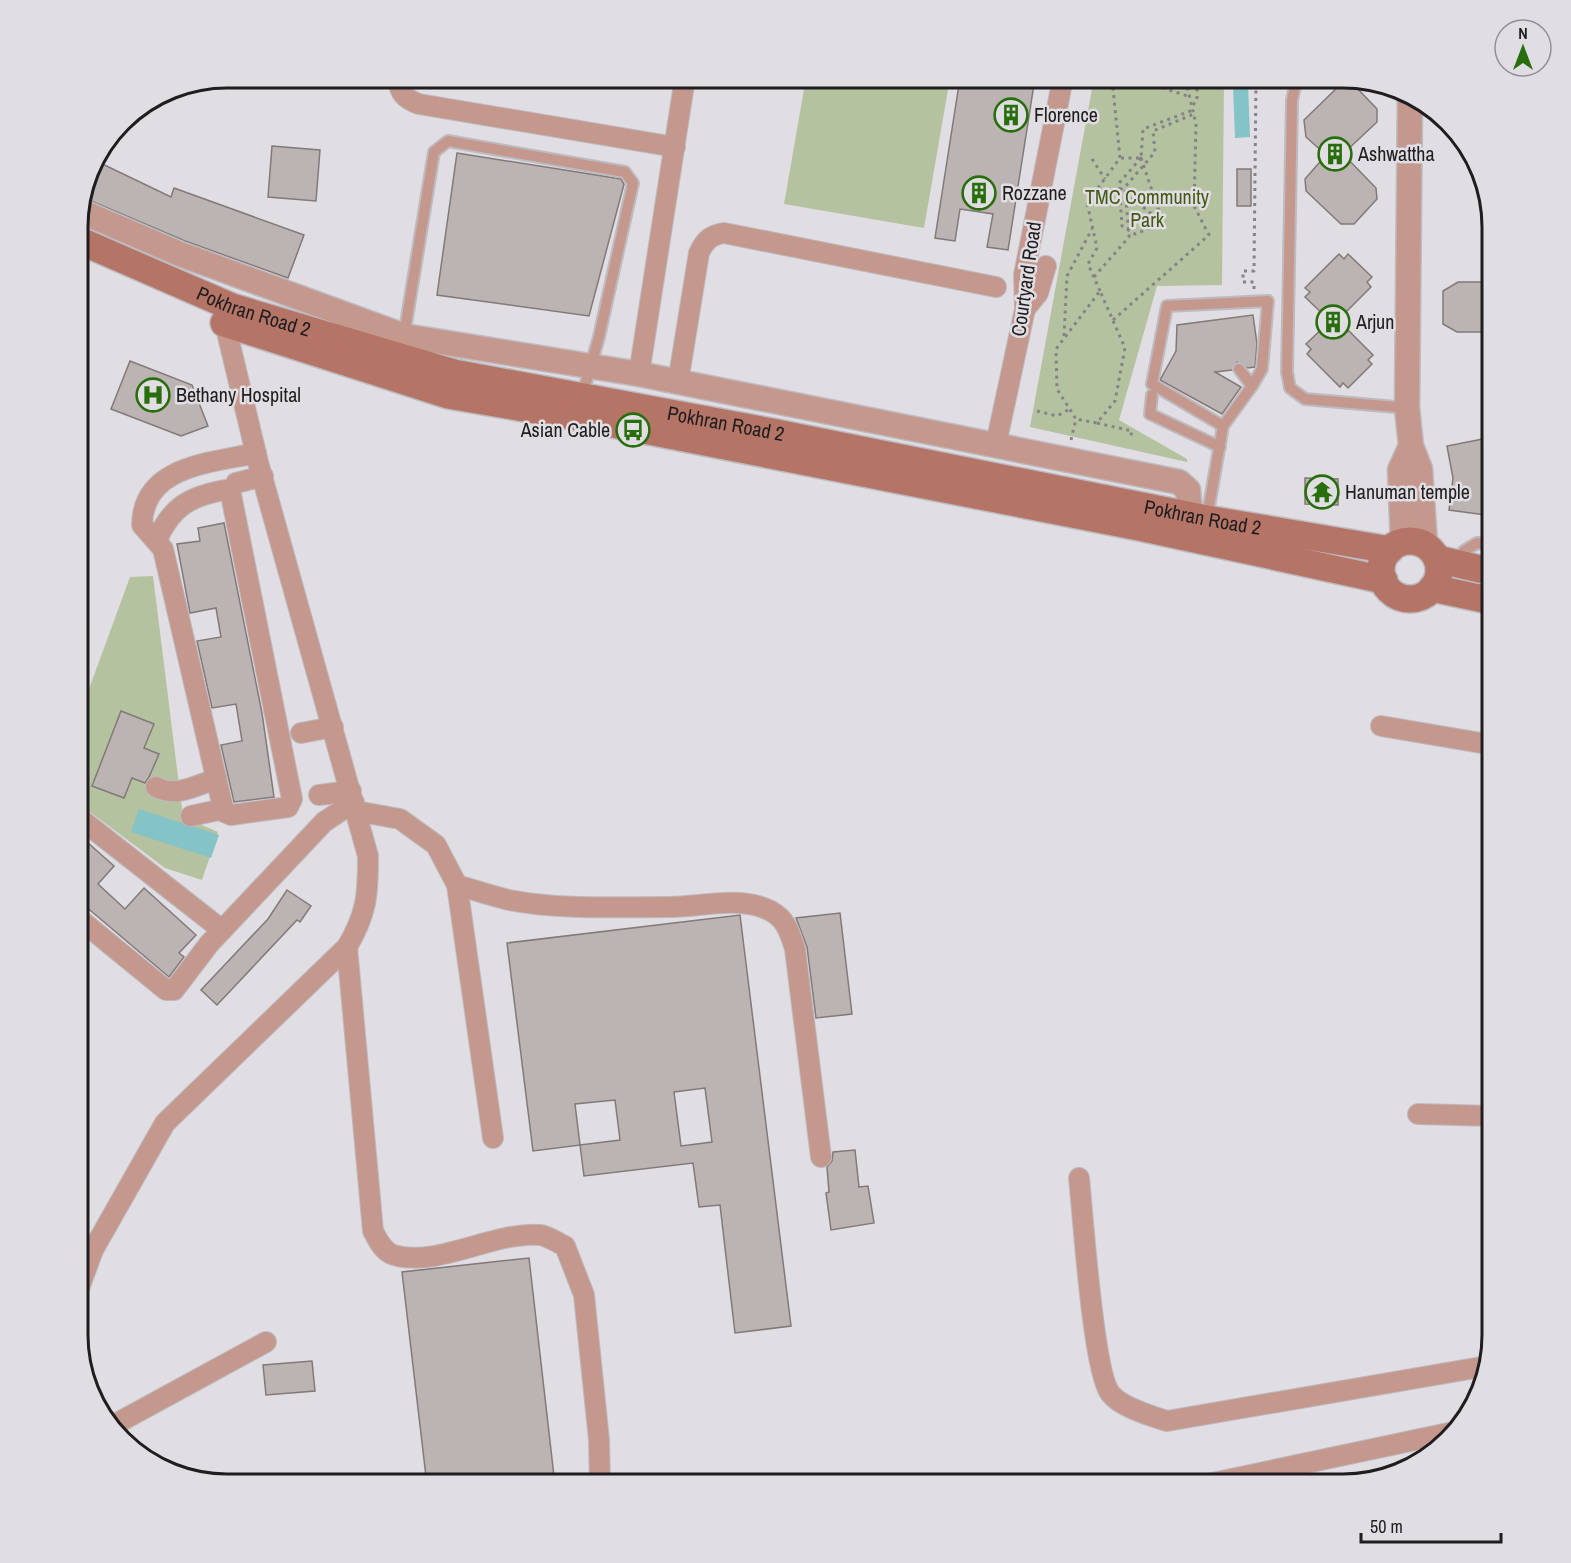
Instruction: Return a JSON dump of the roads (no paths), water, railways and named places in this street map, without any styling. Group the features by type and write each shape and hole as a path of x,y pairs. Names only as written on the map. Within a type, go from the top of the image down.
{"main road":[{"name":"Pokhran Road 2","path":"89,246 228,315"},
{"name":"Pokhran Road 2","path":"89,263 228,315 579,407 1384,580"},
{"name":"Pokhran Road 2","path":"579,407 1198,517 1422,552 1482,569"},
{"path":"1422,552 1439,574 1432,588 1417,598 1406,598 1395,594 1384,580 1382,565 1422,552"},
{"path":"1432,588 1482,599"}],"street":[{"path":"400,89 408,100 419,104 675,147"},
{"path":"639,374 683,89"},
{"name":"Courtyard Road","path":"996,444 1025,309 1024,275 1062,89"},
{"path":"1410,105 1407,408 1411,446 1400,471 1422,552"},
{"path":"89,215 180,254 404,336 639,374 1179,482 1188,490 1198,517"},
{"path":"678,382 699,253 704,243 713,235 724,233 996,287"},
{"path":"1025,309 1038,293 1047,266"},
{"path":"89,1261 165,1123 346,947 362,921 368,888 368,856 259,464 228,315"},
{"path":"236,483 259,464"},
{"path":"157,540 165,523 190,498 225,490 231,495 292,799 288,807 231,816 224,812 208,775 189,658 163,549 142,525 171,485 259,464"},
{"path":"1381,726 1482,743"},
{"path":"302,733 333,727"},
{"path":"156,787 166,792 174,792 208,775"},
{"path":"319,795 353,801 400,819 436,845 457,885 493,1138"},
{"path":"89,927 166,990 174,990 222,930 328,819 353,801"},
{"path":"191,816 223,809"},
{"path":"89,826 222,930"},
{"path":"457,885 510,900 568,907 683,907 734,903 762,907 779,915 789,929 795,949 821,1157"},
{"path":"346,947 373,1231 382,1247 392,1255 446,1254 500,1239 541,1235 565,1246 584,1295 599,1440 600,1474"},
{"path":"1418,1114 1482,1116"},
{"path":"1079,1178 1098,1356 1109,1393 1135,1410 1167,1421 1479,1367"},
{"path":"119,1422 266,1342"},
{"path":"1255,1474 1441,1434"}],"lane":[{"path":"1294,89 1292,100 1287,372 1290,388 1305,399 1407,408"},
{"path":"404,336 434,152 448,141 625,172 633,183 599,337 588,366 579,407"},
{"path":"1198,517 1220,447 1223,426 1262,369 1268,301 1167,306 1152,384 1223,426"},
{"path":"1239,369 1252,386"},
{"path":"1152,395 1150,414 1220,447"},
{"path":"1422,552 1464,552 1477,543 1482,544"}],"water":[{"path":"1233,89 1248,89 1250,137 1235,138"},
{"path":"139,809 219,835 211,858 131,832"}],"place":[{"name":"Florence","path":"1011,115"},
{"name":"Ashwattha","path":"1335,154"},
{"name":"Rozzane","path":"979,193"},
{"name":"Arjun","path":"1333,322"},
{"name":"Bethany Hospital","path":"153,395"},
{"name":"Asian Cable","path":"633,430"},
{"name":"Hanuman temple","path":"1322,492"}],"park label":[{"name":"TMC Community Park","path":"1147,208"}]}
